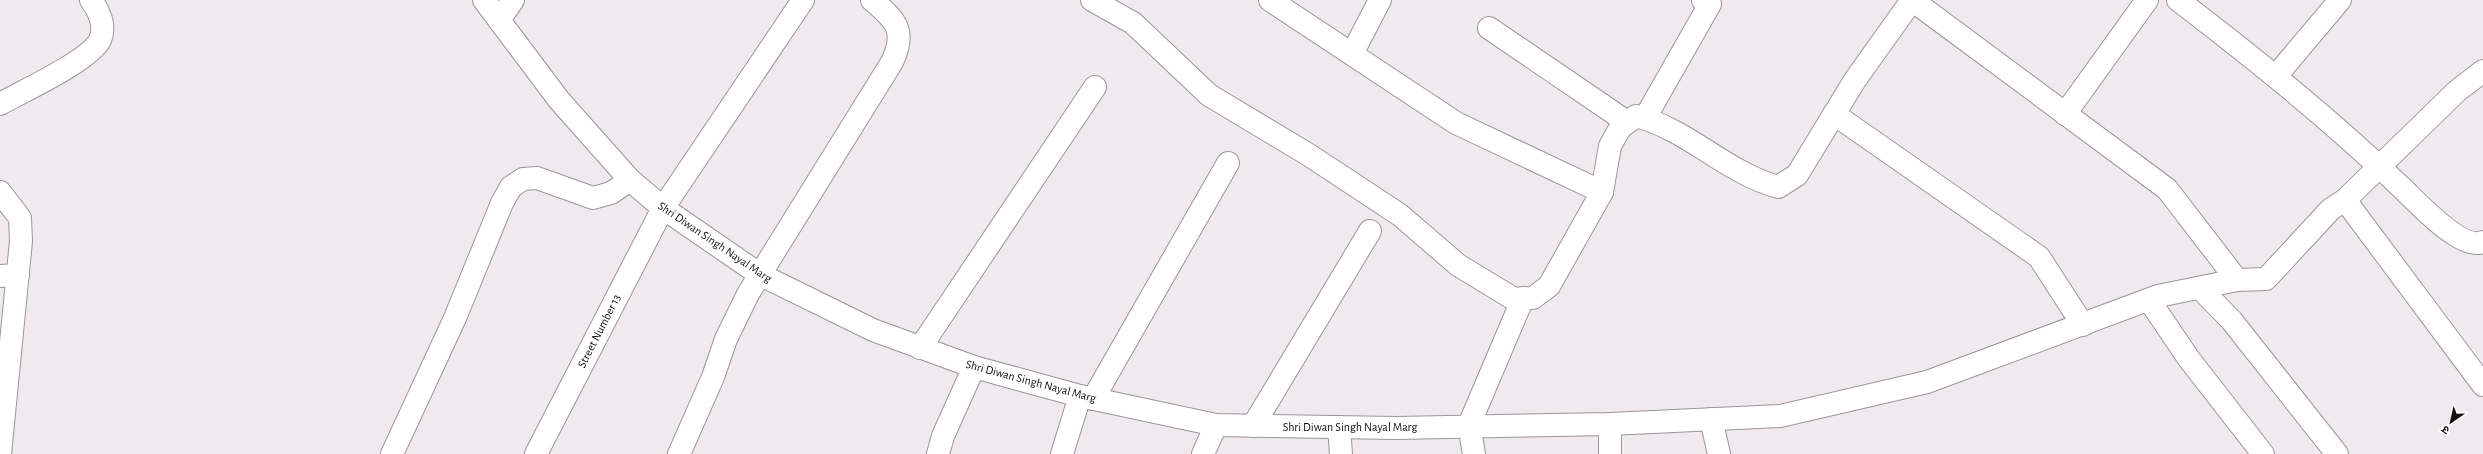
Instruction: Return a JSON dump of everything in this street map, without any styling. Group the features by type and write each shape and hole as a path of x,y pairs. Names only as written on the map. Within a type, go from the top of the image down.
{"street":[{"path":"0,104 86,56 100,40 103,24 96,7 90,0"},
{"name":"Shri Diwan Singh Nayal Marg","path":"484,0 559,100 630,180 663,208 759,274 874,330 974,367 1086,397 1216,425 1396,428 1469,425 1610,424 1780,416 1927,382 2158,296 2237,280 2266,279 2331,209 2345,200 2457,91 2483,71"},
{"path":"499,20 513,0"},
{"name":"Street Number 13","path":"536,454 663,208 803,0"},
{"path":"679,454 713,377 726,339 759,274 892,62 900,46 899,30 887,13 872,0"},
{"path":"1092,0 1133,23 1209,95 1309,155 1400,215 1458,265 1514,299 1533,298 1549,286 1602,192 1610,146 1620,128 1636,120 1710,4 1703,0"},
{"path":"1270,0 1456,123 1602,192"},
{"path":"1352,54 1380,0"},
{"path":"1489,28 1636,120 1662,124 1756,180 1778,187 1796,175 1855,80 1912,0 2167,189 2237,280"},
{"path":"2065,114 2147,0"},
{"path":"2178,0 2276,76 2380,166 2433,217 2458,237 2470,243 2483,242"},
{"path":"2276,76 2340,0"},
{"path":"920,348 1095,87"},
{"path":"1834,114 2039,257 2083,325"},
{"path":"1062,454 1086,397 1228,164"},
{"path":"392,454 455,318 502,203 511,187 523,179 537,178 593,198 611,193 630,180"},
{"path":"0,192 20,218 21,241 9,276 0,454"},
{"path":"2345,200 2483,385"},
{"path":"1252,426 1370,231"},
{"path":"2200,288 2232,321 2337,454"},
{"path":"1474,454 1469,425 1523,298"},
{"path":"2149,300 2190,359 2263,454"},
{"path":"938,454 943,436 974,367"},
{"path":"1711,419 1719,454"},
{"path":"1610,424 1610,454"},
{"path":"1203,454 1216,425"},
{"path":"1338,427 1341,454"}]}
